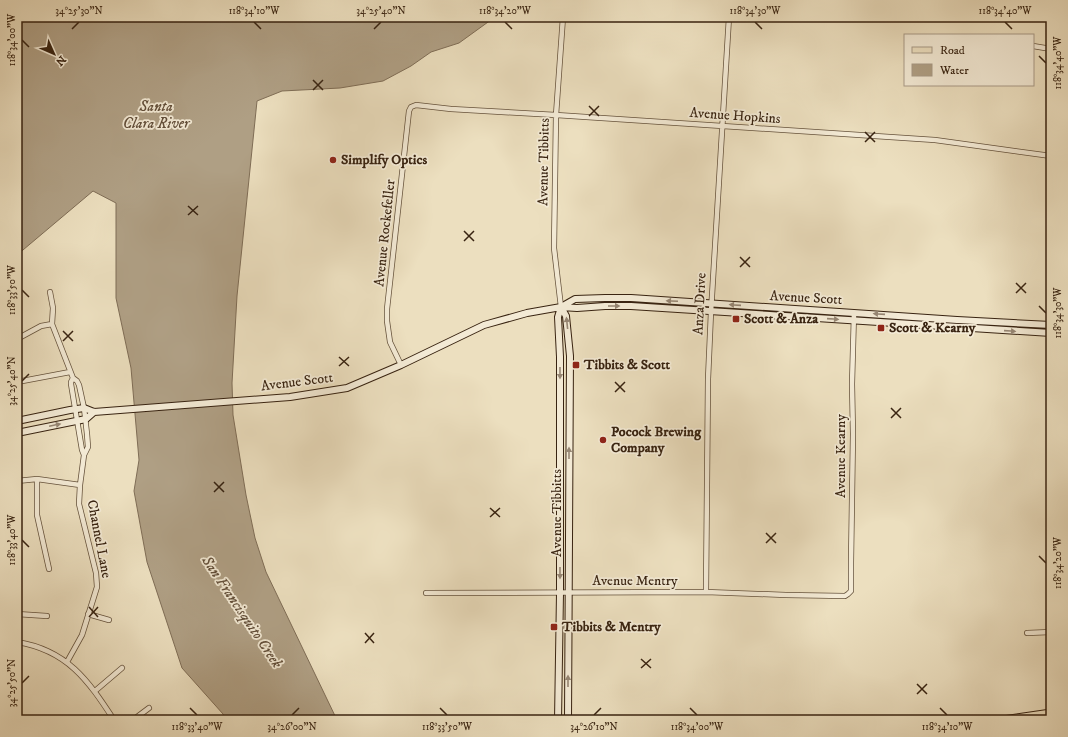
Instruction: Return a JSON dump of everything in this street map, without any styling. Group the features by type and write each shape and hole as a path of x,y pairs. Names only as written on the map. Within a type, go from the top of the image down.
{"main road":[{"name":"Avenue Scott","path":"561,307 575,299 631,298 968,321 1051,325"},
{"name":"Avenue Scott","path":"17,421 84,408 94,412 242,401 290,397 347,388 483,326 527,313 561,307 577,308 631,306 1051,333"},
{"name":"Avenue Tibbitts","path":"558,720 560,593 560,357 558,317 561,307"},
{"name":"Avenue Tibbitts","path":"561,307 566,316 570,356 568,720"},
{"path":"17,433 86,419 94,412"},
{"path":"1003,720 1051,713"}],"street":[{"name":"Avenue Tibbitts","path":"561,307 554,248 556,115 563,17"},
{"name":"Anza Drive","path":"706,592 708,379 711,304 729,17"},
{"path":"1034,46 1051,49"},
{"name":"Avenue Hopkins","path":"416,106 936,140 1051,156"},
{"name":"Avenue Rockefeller","path":"401,364 390,342 387,309 409,111 411,107 416,106"},
{"path":"17,339 41,326 52,324 53,308 50,292"},
{"name":"Avenue Kearny","path":"845,596 851,591 853,434 852,384 854,313"},
{"name":"Channel Lane","path":"52,324 70,372 73,378 78,382 86,419 88,447 84,455 79,504 96,573 96,587 82,635 67,662"},
{"path":"1051,356 1049,378 1051,402"},
{"path":"17,382 70,372"},
{"path":"73,378 70,382 84,455"},
{"path":"17,481 37,479 80,485"},
{"path":"37,479 37,516 49,569"},
{"name":"Avenue Mentry","path":"426,593 706,592 845,596"},
{"path":"17,614 47,616"},
{"path":"88,614 109,620"},
{"path":"1027,633 1051,632"},
{"path":"17,642 43,649 67,662 76,669 95,691 114,720"},
{"path":"95,691 122,668"},
{"path":"133,720 149,708"}],"water":[{"name":"Santa Clara River","path":"28,17 495,17 459,43 431,52 411,66 383,81 340,88 282,91 257,101 237,296 232,383 233,415 246,495 255,538 266,572 337,720 226,720 223,714 182,668 147,562 134,491 139,460 131,368 116,298 116,203 93,191 17,255 17,29"}],"place":[{"name":"Simplify Optics","path":"333,160"},
{"name":"Scott & Anza","path":"736,319"},
{"name":"Scott & Kearny","path":"881,328"},
{"name":"Tibbits & Scott","path":"576,365"},
{"name":"Pocock Brewing Company","path":"603,440"},
{"name":"Tibbits & Mentry","path":"554,627"}],"water label":[{"name":"San Francisquito Creek","path":"242,612"}]}
